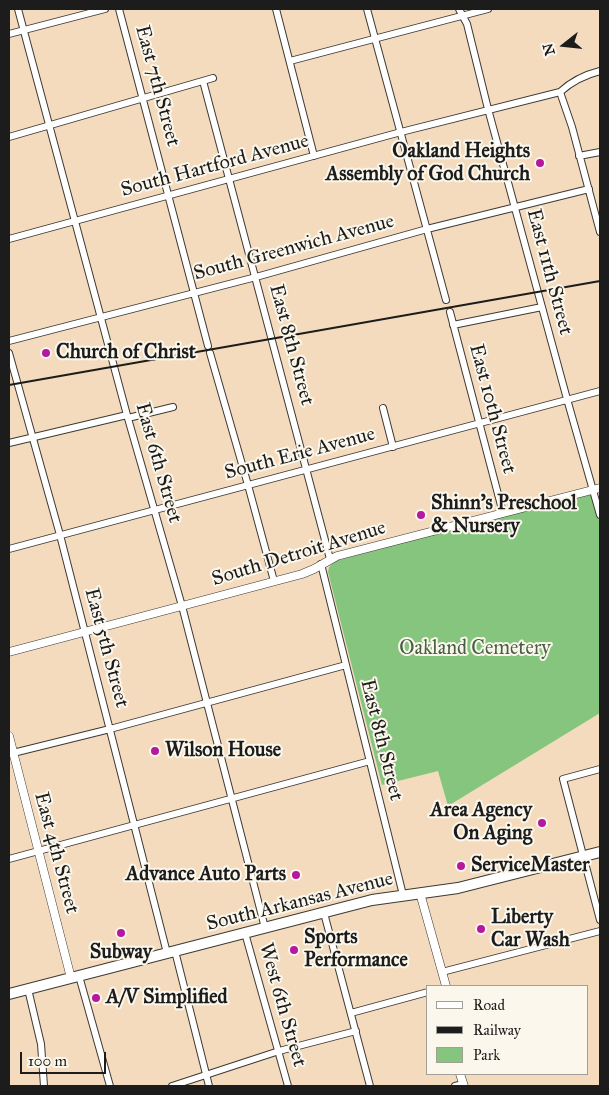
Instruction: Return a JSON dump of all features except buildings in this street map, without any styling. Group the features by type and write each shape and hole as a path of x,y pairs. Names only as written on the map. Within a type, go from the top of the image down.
{"highway":[{"name":"South Arkansas Avenue","path":"9,994 372,900 458,888 600,852"}],"street":[{"name":"East 6th Street","path":"18,9 128,417 182,606 265,928"},
{"path":"9,34 105,9"},
{"name":"East 7th Street","path":"119,9 209,350 274,581"},
{"path":"276,9 314,156"},
{"path":"368,9 446,300"},
{"name":"East 11th Street","path":"459,9 467,24 488,109 567,399 597,489 600,515"},
{"path":"290,61 488,9"},
{"name":"South Hartford Avenue","path":"9,239 400,132 560,92 570,82 587,74 600,71"},
{"path":"9,136 213,78"},
{"name":"East 8th Street","path":"203,81 330,559"},
{"path":"560,92 600,229"},
{"path":"579,156 600,152"},
{"name":"South Greenwich Avenue","path":"9,341 256,277 427,229 589,189"},
{"path":"453,325 542,307"},
{"name":"East 10th Street","path":"450,312 503,513"},
{"name":"East 5th Street","path":"9,353 60,535 135,826 209,1086"},
{"name":"South Erie Avenue","path":"9,549 600,391"},
{"path":"9,443 33,436 173,407"},
{"path":"383,408 393,447"},
{"name":"South Detroit Avenue","path":"9,652 302,574 314,570 330,559 597,489"},
{"name":"East 8th Street","path":"321,564 403,895"},
{"path":"11,754 346,665"},
{"name":"East 4th Street","path":"9,736 11,754 75,977"},
{"path":"9,859 370,762"},
{"path":"600,769 563,779 600,920"},
{"path":"420,894 446,985"},
{"path":"324,913 370,1086"},
{"path":"442,972 600,931"},
{"name":"West 6th Street","path":"245,933 288,1086"},
{"path":"75,977 110,1086"},
{"path":"28,989 41,1044 44,1086"},
{"path":"351,1013 426,993"},
{"path":"172,1086 279,1051 356,1031"}],"green space":[{"name":"Oakland Cemetery","path":"590,493 600,523 600,713 448,806 438,771 382,785 328,572 329,567 335,561"}],"railway":[{"path":"9,385 600,281"}],"place":[{"name":"Oakland Heights Assembly of God Church","path":"540,163"},
{"name":"Church of Christ","path":"46,353"},
{"name":"Shinn's Preschool & Nursery","path":"421,515"},
{"name":"Wilson House","path":"155,751"},
{"name":"Area Agency On Aging","path":"542,823"},
{"name":"ServiceMaster","path":"461,866"},
{"name":"Advance Auto Parts","path":"296,875"},
{"name":"Liberty Car Wash","path":"481,929"},
{"name":"Subway","path":"121,933"},
{"name":"Sports Performance","path":"294,950"},
{"name":"A/V Simplified","path":"96,998"}]}
